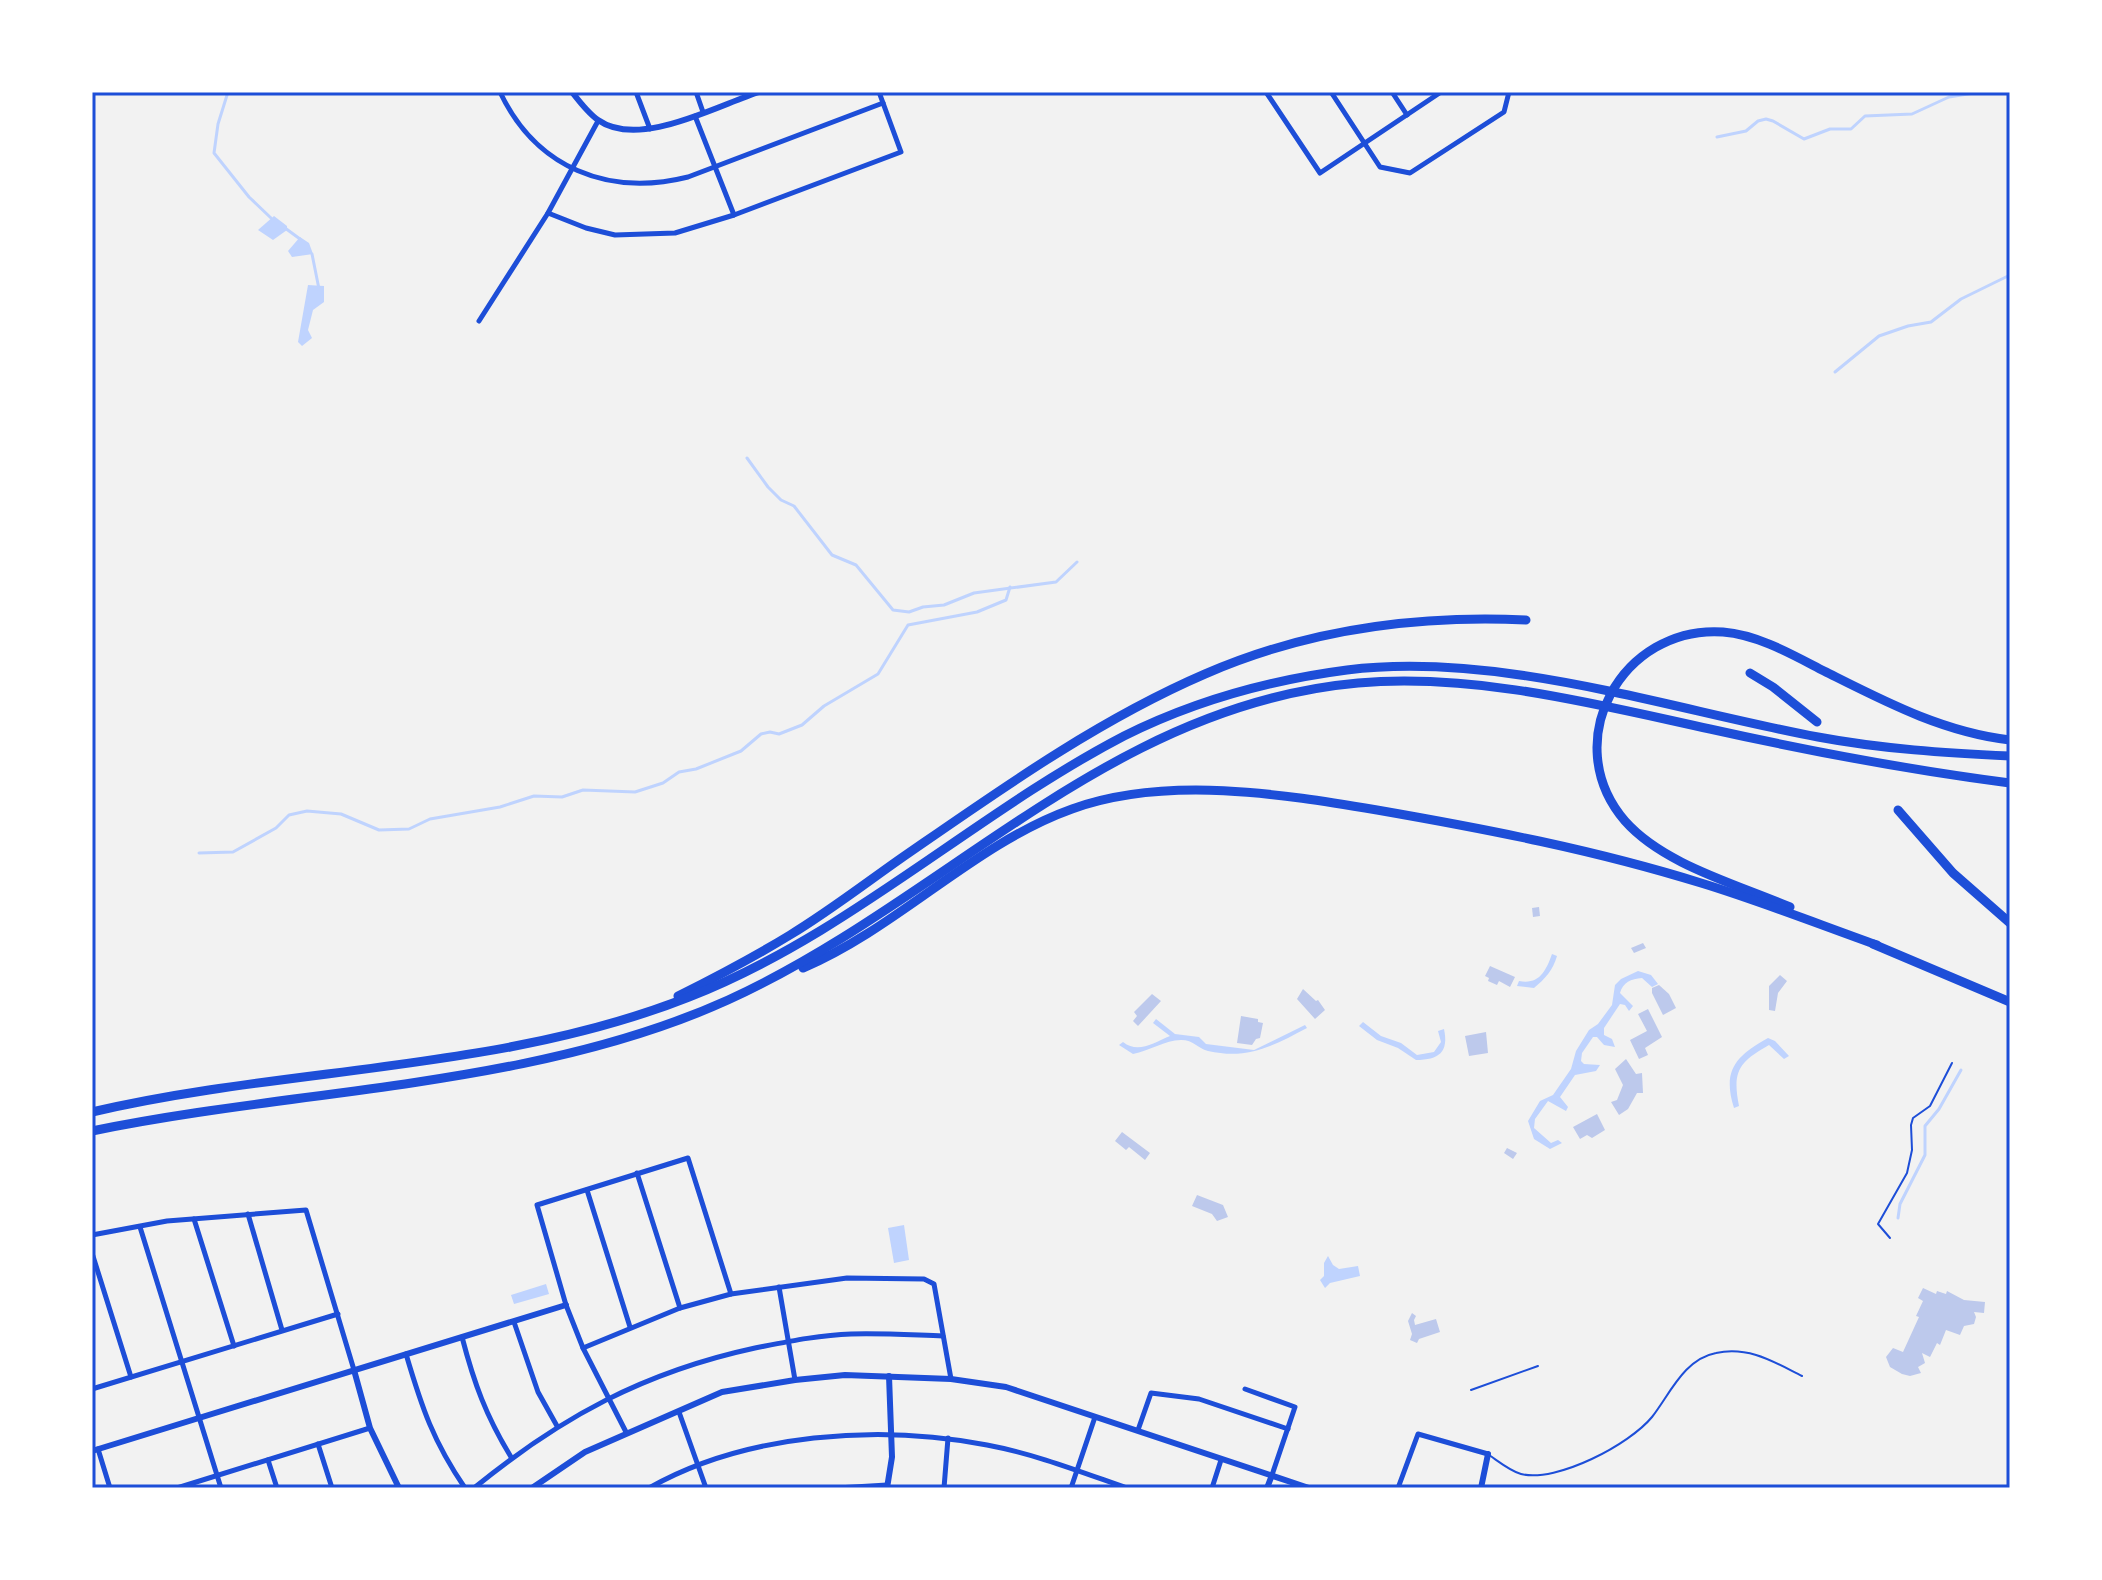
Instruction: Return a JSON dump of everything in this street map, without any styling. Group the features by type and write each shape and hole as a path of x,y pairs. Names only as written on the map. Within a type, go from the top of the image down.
{"highway":[{"path":"643,1014 791,935 957,820 1109,723 1172,689 1290,644 1365,628 1409,622 1490,618 1526,620"},
{"path":"2010,740 1969,734 1913,714 1779,648 1734,633 1705,631 1681,635 1640,656 1623,673 1607,702 1600,724 1598,751 1601,775 1609,796 1627,823 1669,855 2010,1002"},
{"path":"92,1112 162,1095 480,1053 643,1014 731,979 825,928 1040,786 1111,744 1160,720 1232,694 1302,676 1399,666 1488,672 1546,680 1819,737 1936,753 2010,756"},
{"path":"1750,673 1817,722"},
{"path":"728,1000 798,965 861,927 998,832 1091,773 1166,734 1239,707 1309,690 1402,681 1501,689 1589,703 1860,760 2010,783"},
{"path":"92,1131 197,1111 513,1066 622,1039 728,1000 818,962 1025,831 1070,809 1103,799 1153,791 1189,790 1310,800 1548,843 1631,863 1742,896 1877,945"},
{"path":"1898,810 1953,873 2010,923"}],"street":[{"path":"500,92 511,114 542,149 593,177 633,185 660,184 688,177 883,103"},
{"path":"572,92 598,121 616,127 650,130 758,92"},
{"path":"636,92 650,130"},
{"path":"696,92 703,112"},
{"path":"548,213 615,235 675,233 734,215 901,152 879,92"},
{"path":"1266,92 1320,173 1441,92"},
{"path":"1331,92 1380,167 1410,173 1504,112 1509,92"},
{"path":"1392,92 1407,115"},
{"path":"695,115 734,215"},
{"path":"479,321 548,213 598,121"},
{"path":"626,1432 583,1348 566,1305 537,1205 688,1158 731,1294"},
{"path":"637,1173 680,1308"},
{"path":"587,1190 630,1327"},
{"path":"92,1235 113,1229 194,1219 306,1210 370,1428 399,1488"},
{"path":"248,1214 282,1330"},
{"path":"194,1219 234,1346"},
{"path":"140,1227 221,1488"},
{"path":"92,1253 131,1377"},
{"path":"583,1348 680,1308 731,1294 847,1278 930,1281 934,1284 951,1379"},
{"path":"779,1287 795,1380"},
{"path":"110,1488 95,1450 566,1305"},
{"path":"92,1389 338,1314"},
{"path":"514,1322 538,1392 557,1426"},
{"path":"474,1488 557,1426 608,1398 662,1374 722,1355 788,1341 850,1334 943,1336"},
{"path":"462,1337 475,1388 511,1458"},
{"path":"406,1354 424,1413 441,1454 465,1488"},
{"path":"532,1488 585,1452 722,1392 845,1375 951,1379 1006,1387 1309,1488"},
{"path":"837,1488 887,1486 892,1457 889,1376"},
{"path":"1245,1389 1295,1407 1267,1488"},
{"path":"1138,1430 1151,1393 1199,1399 1288,1429"},
{"path":"679,1412 706,1488"},
{"path":"1071,1488 1095,1417"},
{"path":"177,1488 370,1428"},
{"path":"649,1488 698,1467 770,1444 809,1438 892,1433 990,1445 1127,1488"},
{"path":"1398,1488 1418,1434 1488,1454 1481,1488"},
{"path":"948,1438 945,1487 954,1488"},
{"path":"318,1444 332,1488"},
{"path":"268,1460 277,1488"},
{"path":"1212,1488 1221,1460"}],"lane":[{"path":"1488,1454 1520,1474 1539,1474 1587,1461 1614,1449 1650,1419 1682,1375 1712,1354 1735,1351 1756,1353 1802,1376"}],"path":[{"path":"1890,1238 1878,1224 1907,1173 1912,1150 1913,1118 1930,1106 1952,1063"},
{"path":"1471,1390 1538,1366"}],"water":[{"path":"274,216 287,226 287,230 273,240 258,230"},
{"path":"300,237 309,243 313,254 292,257 288,251"},
{"path":"308,285 324,286 324,302 313,310 308,330 312,338 302,346 298,342"},
{"path":"1552,954 1557,956 1553,966 1538,985 1534,988 1517,986 1519,981 1537,979"},
{"path":"1638,971 1651,975 1658,984 1652,987 1642,978 1631,980 1623,986 1620,993 1633,1006 1629,1011 1620,1004 1604,1028 1604,1035 1612,1039 1615,1047 1604,1045 1593,1037 1582,1053 1581,1061 1600,1065 1596,1071 1575,1075 1560,1097 1568,1107 1566,1111 1548,1101 1535,1119 1534,1128 1551,1143 1558,1140 1562,1143 1550,1149 1534,1139 1528,1121 1540,1101 1553,1095 1571,1069 1576,1051 1589,1030 1598,1024 1612,1005 1615,985"},
{"path":"1156,1019 1175,1034 1199,1037 1206,1044 1254,1050 1305,1025 1307,1028 1271,1046 1260,1050 1236,1054 1208,1051 1181,1040 1133,1054 1119,1045 1123,1042 1140,1047 1170,1036 1153,1023"},
{"path":"1363,1022 1381,1036 1401,1043 1417,1055 1434,1052 1441,1042 1438,1031 1444,1029 1445,1044 1436,1056 1416,1060 1398,1048 1377,1040 1359,1026"},
{"path":"1768,1038 1789,1056 1784,1059 1769,1045 1744,1063 1737,1084 1739,1106 1734,1108 1730,1084 1734,1066 1748,1051"},
{"path":"904,1225 909,1260 894,1263 888,1228"},
{"path":"1328,1256 1339,1269 1358,1266 1360,1276 1330,1283 1325,1288 1320,1280 1324,1276 1324,1263"},
{"path":"546,1284 549,1294 514,1304 511,1295"}],"building":[{"path":"1539,907 1540,916 1533,917 1532,908"},
{"path":"1643,943 1646,948 1634,953 1631,948"},
{"path":"1490,966 1515,977 1510,987 1499,981 1497,985 1488,981 1489,978 1485,976"},
{"path":"1780,975 1787,981 1778,993 1775,1011 1769,1010 1769,986"},
{"path":"1659,985 1669,994 1676,1008 1663,1015 1652,993 1652,988"},
{"path":"1303,989 1318,1000 1325,1010 1315,1019 1297,999"},
{"path":"1152,994 1161,1001 1138,1026 1133,1021 1137,1016 1134,1012"},
{"path":"1648,1009 1662,1037 1645,1048 1648,1055 1639,1059 1630,1040 1647,1031 1638,1014"},
{"path":"1241,1016 1263,1023 1260,1038 1252,1045 1237,1043"},
{"path":"1486,1032 1488,1053 1469,1056 1465,1036"},
{"path":"1626,1059 1636,1074 1642,1073 1643,1093 1637,1093 1628,1109 1619,1115 1611,1102 1617,1100 1623,1085 1615,1069"},
{"path":"1597,1114 1605,1130 1592,1138 1587,1135 1580,1139 1573,1127"},
{"path":"1122,1132 1150,1153 1145,1160 1129,1147 1126,1150 1115,1141"},
{"path":"1507,1148 1517,1153 1513,1159 1504,1153"},
{"path":"1197,1195 1223,1205 1228,1217 1217,1221 1212,1214 1192,1206"},
{"path":"1923,1288 1936,1294 1937,1291 1946,1294 1947,1291 1964,1300 1985,1302 1984,1313 1974,1312 1974,1324 1964,1326 1960,1335 1946,1330 1940,1345 1937,1343 1930,1357 1922,1353 1925,1363 1918,1367 1921,1373 1910,1376 1890,1367 1886,1357 1893,1348 1903,1352 1919,1317 1916,1316 1923,1301 1918,1298"},
{"path":"1412,1313 1416,1316 1415,1325 1436,1319 1440,1332 1419,1339 1417,1343 1410,1340 1412,1334 1408,1321"}],"waterway":[{"path":"228,92 218,124 214,153 249,197 271,218"},
{"path":"1717,137 1746,131 1758,121 1766,119 1804,139 1830,129 1851,129 1865,116 1912,114 1949,97 1980,92"},
{"path":"285,228 300,239"},
{"path":"312,254 319,289"},
{"path":"1835,372 1879,336 1931,322 1961,299 2010,275"},
{"path":"747,458 768,487 781,500 794,506 832,555 856,565 893,610 909,612 944,605 974,593 1056,582 1077,562"},
{"path":"199,853 233,852 276,828 289,815 307,811 341,814 379,830 409,829 430,819 500,807 534,796 562,797 583,790 635,792 663,783 679,772 696,769 741,751 761,734 779,734 802,725 824,706 878,674 908,625 977,612 1006,600 1010,587"},
{"path":"1898,1218 1900,1204 1925,1155 1925,1126 1939,1109 1961,1070"}]}
